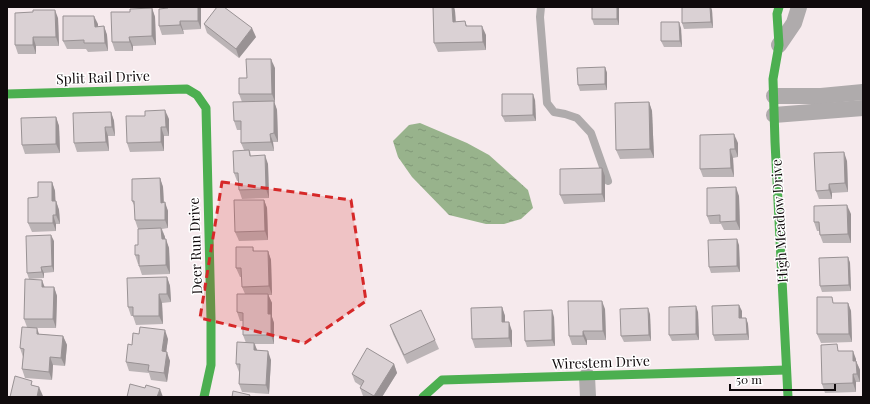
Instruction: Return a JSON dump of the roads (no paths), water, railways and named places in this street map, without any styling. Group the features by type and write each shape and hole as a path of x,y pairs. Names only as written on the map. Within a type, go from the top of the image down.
{"street":[{"name":"High Meadow Drive","path":"779,7 777,14 779,45 773,79 788,397"},
{"name":"High Meadow Drive","path":"779,45 794,23 799,7"},
{"name":"Split Rail Drive","path":"7,94 187,89 197,95"},
{"path":"774,96 820,96 863,92"},
{"name":"Deer Run Drive","path":"197,95 206,108 211,319 211,364 204,397"},
{"path":"774,115 863,108"},
{"name":"Wirestem Drive","path":"423,397 442,380 786,370"},
{"path":"586,376 588,397"}],"lane":[{"path":"541,7 540,17 547,103 554,112 577,118 590,133 608,182"}],"water":[{"path":"420,123 467,143 489,155 528,190 533,208 521,219 504,224 486,224 449,215 412,177 398,157 393,141 409,125"}]}
